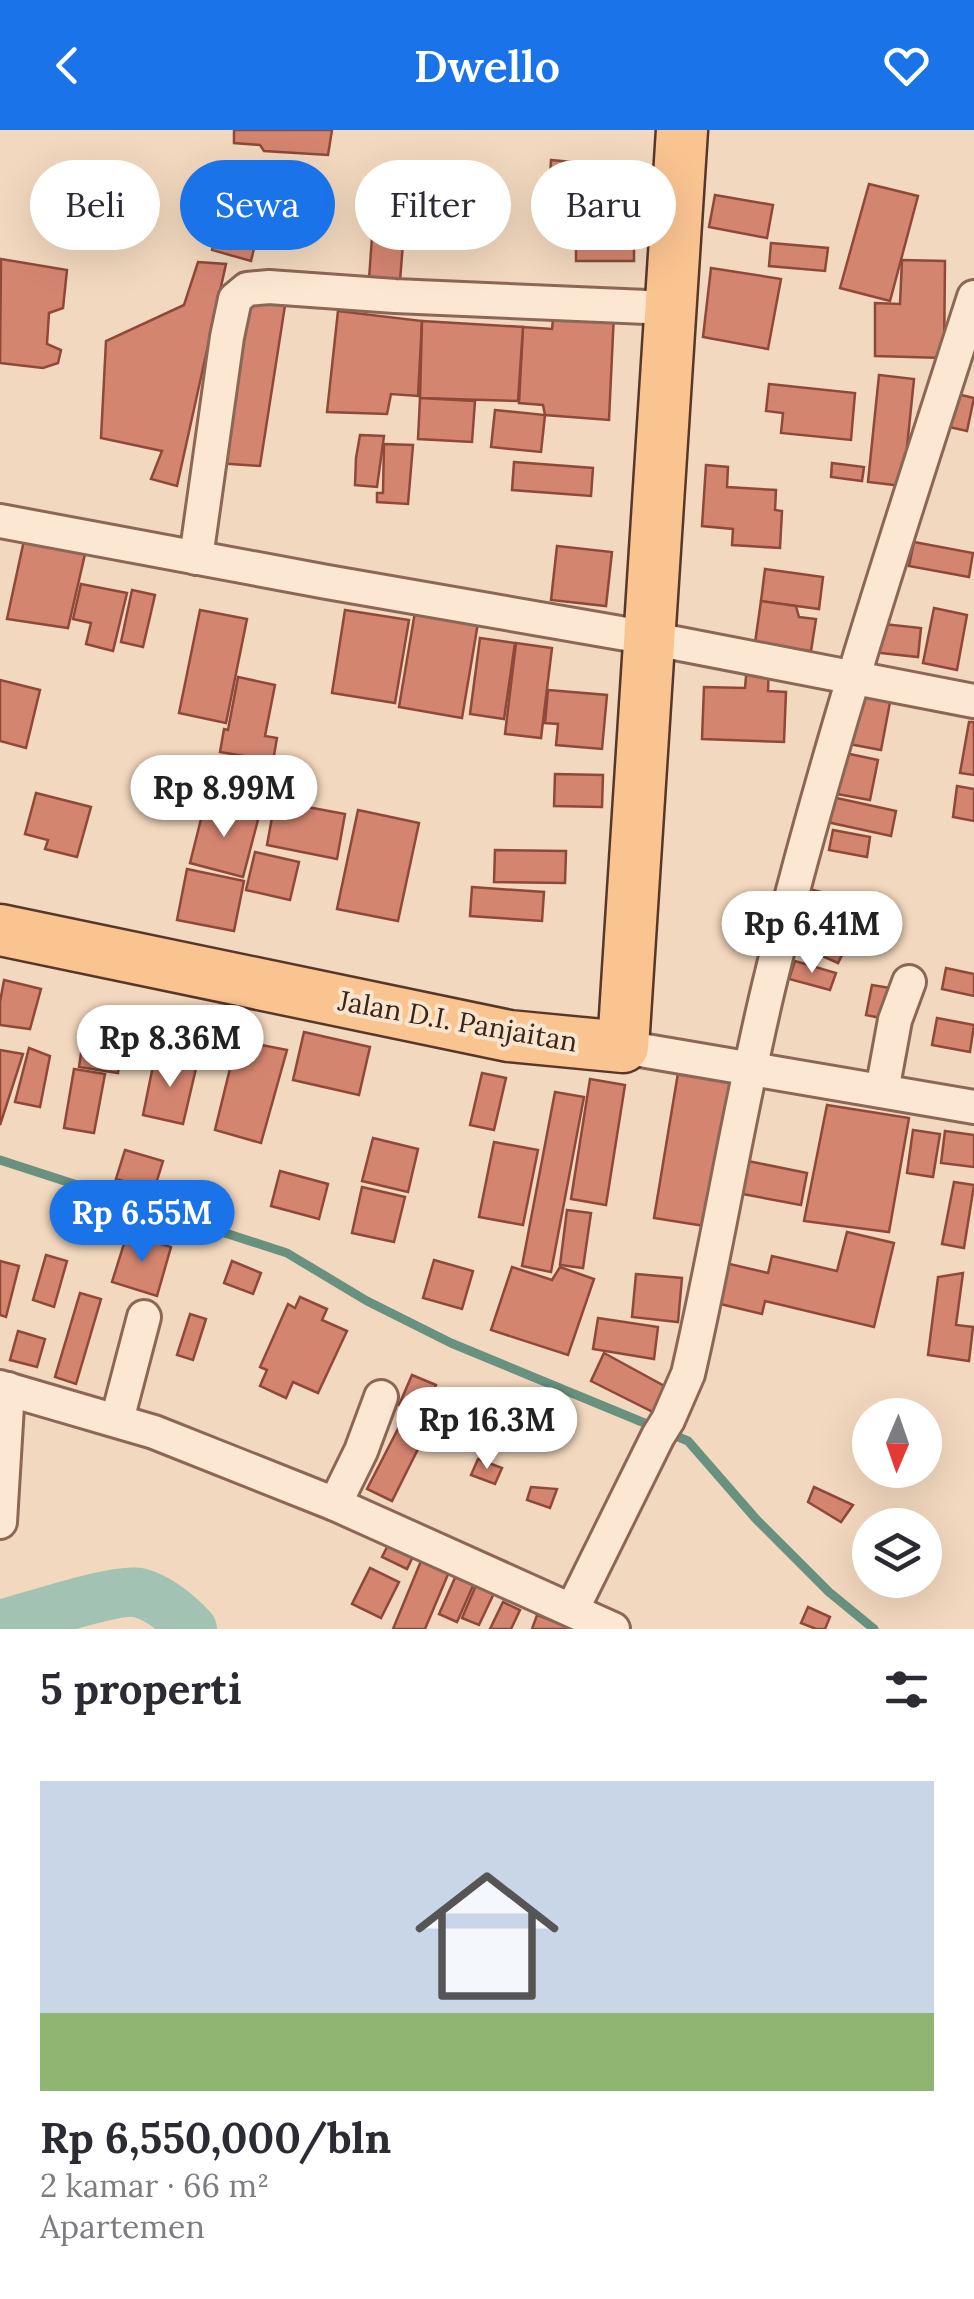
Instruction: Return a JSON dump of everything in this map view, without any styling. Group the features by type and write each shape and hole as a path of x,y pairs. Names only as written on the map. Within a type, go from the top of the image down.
{"main road":[{"path":"623,1047 682,130"},
{"name":"Jalan D.I. Panjaitan","path":"0,930 508,1036 623,1047"}],"street":[{"path":"196,558 227,337 236,300 247,289 670,308"},
{"path":"0,1522 4,1388 154,1432 334,1504 590,1622 663,1428 688,1374 748,1069 773,968 853,676 974,297"},
{"path":"0,521 974,700"},
{"path":"882,1092 896,1020 909,982"},
{"path":"623,1047 974,1106"},
{"path":"117,1420 144,1317"},
{"path":"334,1504 381,1397"}],"building":[{"path":"234,130 332,130 328,155 264,151 260,145 234,143"},
{"path":"869,184 918,196 890,301 840,288"},
{"path":"715,195 773,205 767,238 709,227"},
{"path":"771,243 828,248 825,271 769,266"},
{"path":"212,250 254,250 251,261"},
{"path":"371,250 402,250 400,281 369,279"},
{"path":"576,250 634,250 634,261 576,261"},
{"path":"1,259 67,270 63,308 49,313 47,344 61,350 58,363 43,368 0,363"},
{"path":"902,260 945,261 944,358 875,356 875,303 900,304"},
{"path":"198,262 226,264 177,486 151,479 162,451 101,438 106,341 184,305"},
{"path":"711,268 781,279 768,349 703,337"},
{"path":"249,299 286,299 260,466 217,463"},
{"path":"554,310 614,313 609,420 545,415 543,405 519,403 523,327 552,329"},
{"path":"338,311 422,321 418,396 391,394 387,414 327,412"},
{"path":"422,321 523,327 518,401 420,398"},
{"path":"879,375 914,379 903,486 868,482"},
{"path":"769,384 855,393 851,440 781,433 783,413 766,411"},
{"path":"953,393 974,398 967,431 945,426"},
{"path":"420,398 475,401 472,442 418,439"},
{"path":"495,410 545,415 541,452 491,447"},
{"path":"360,435 384,436 377,487 355,485"},
{"path":"384,444 413,445 408,504 377,502 377,493 383,493"},
{"path":"514,462 593,468 591,496 512,490"},
{"path":"832,463 864,467 862,481 831,477"},
{"path":"706,465 728,467 727,487 776,490 775,510 782,511 780,548 732,545 733,529 702,526"},
{"path":"26,531 88,541 68,628 7,619"},
{"path":"914,542 973,553 969,577 909,566"},
{"path":"557,546 612,552 606,606 551,600"},
{"path":"765,569 823,577 819,609 761,601"},
{"path":"81,584 127,593 113,651 86,644 91,623 73,619"},
{"path":"132,590 155,595 143,647 121,642"},
{"path":"761,601 796,606 799,617 816,619 811,651 755,643"},
{"path":"416,606 479,617 462,718 399,707"},
{"path":"934,608 967,615 957,670 923,663"},
{"path":"200,610 247,619 226,723 179,713"},
{"path":"345,610 409,620 395,703 332,693"},
{"path":"874,623 921,628 918,657 871,652"},
{"path":"480,638 515,643 504,719 470,714"},
{"path":"516,643 552,648 541,738 505,734"},
{"path":"747,665 769,666 768,691 786,692 784,742 702,739 704,687 745,688"},
{"path":"238,677 275,685 265,736 277,738 273,761 220,752"},
{"path":"0,680 40,690 26,748 0,741"},
{"path":"548,690 607,695 602,749 556,745 558,724 545,723"},
{"path":"858,691 891,697 881,750 849,744"},
{"path":"969,722 974,722 974,775 960,773"},
{"path":"845,753 878,760 870,800 837,794"},
{"path":"555,774 603,775 602,807 554,806"},
{"path":"957,786 974,789 974,821 953,817"},
{"path":"36,793 91,807 77,857 45,849 48,840 25,834"},
{"path":"832,797 896,811 891,836 827,822"},
{"path":"275,801 345,814 337,859 267,845"},
{"path":"205,803 259,816 243,877 190,863"},
{"path":"358,810 419,823 398,921 337,909"},
{"path":"833,830 870,837 867,857 829,850"},
{"path":"495,850 566,851 565,883 494,882"},
{"path":"255,852 299,862 290,900 246,890"},
{"path":"187,869 244,881 234,931 177,920"},
{"path":"472,887 544,892 542,921 470,916"},
{"path":"813,890 860,902 856,920 809,908"},
{"path":"867,896 888,901 883,924 862,919"},
{"path":"810,931 846,947 838,963 802,947"},
{"path":"795,961 836,973 830,990 789,979"},
{"path":"946,968 974,974 974,996 942,989"},
{"path":"4,980 41,989 30,1029 0,1025"},
{"path":"872,985 896,989 890,1020 866,1015"},
{"path":"937,1018 974,1025 970,1052 932,1045"},
{"path":"86,1020 125,1026 118,1073 79,1067"},
{"path":"304,1032 370,1047 359,1095 293,1080"},
{"path":"237,1040 287,1050 261,1143 215,1130"},
{"path":"29,1048 50,1056 40,1107 15,1102"},
{"path":"0,1050 23,1054 0,1125"},
{"path":"155,1056 197,1064 183,1124 143,1115"},
{"path":"679,1067 736,1076 711,1227 654,1218"},
{"path":"74,1069 105,1074 94,1133 64,1128"},
{"path":"482,1073 506,1078 494,1130 470,1125"},
{"path":"590,1079 625,1085 606,1205 571,1199"},
{"path":"555,1092 584,1097 551,1272 522,1266"},
{"path":"827,1105 909,1118 889,1232 804,1221"},
{"path":"913,1130 940,1134 933,1177 907,1173"},
{"path":"945,1131 974,1135 974,1167 941,1163"},
{"path":"373,1138 418,1149 408,1192 362,1181"},
{"path":"494,1142 538,1150 523,1225 479,1217"},
{"path":"125,1150 163,1161 154,1190 116,1179"},
{"path":"738,1159 807,1173 801,1205 732,1192"},
{"path":"280,1171 328,1184 319,1219 271,1206"},
{"path":"954,1182 974,1185 964,1248 942,1244"},
{"path":"362,1187 405,1197 394,1242 352,1233"},
{"path":"567,1210 591,1213 583,1268 560,1265"},
{"path":"847,1232 894,1243 874,1327 765,1301 762,1314 712,1302 721,1262 768,1273 772,1256 837,1271"},
{"path":"127,1234 171,1247 157,1296 112,1282"},
{"path":"46,1255 67,1261 54,1307 33,1300"},
{"path":"434,1260 473,1271 462,1309 423,1298"},
{"path":"0,1261 19,1266 6,1317 0,1315"},
{"path":"232,1261 261,1273 253,1294 224,1283"},
{"path":"512,1267 552,1280 560,1267 594,1279 568,1355 491,1330"},
{"path":"963,1273 956,1325 973,1327 969,1361 928,1355 938,1277"},
{"path":"636,1274 682,1278 678,1322 632,1317"},
{"path":"80,1293 101,1299 76,1384 55,1377"},
{"path":"300,1297 327,1309 322,1320 347,1331 318,1393 293,1382 286,1398 260,1386 267,1370 260,1367 288,1304 295,1308"},
{"path":"190,1314 206,1319 193,1360 177,1355"},
{"path":"598,1318 658,1327 654,1359 593,1349"},
{"path":"18,1331 45,1339 37,1367 10,1360"},
{"path":"604,1353 668,1388 655,1413 591,1381"},
{"path":"412,1375 436,1385 423,1415 399,1405"},
{"path":"400,1425 424,1437 392,1501 367,1489"},
{"path":"478,1459 502,1468 495,1484 471,1475"},
{"path":"531,1487 557,1489 550,1508 527,1500"},
{"path":"814,1487 853,1505 841,1522 808,1502"},
{"path":"391,1539 416,1550 407,1569 382,1557"},
{"path":"421,1561 449,1572 425,1629 393,1629"},
{"path":"370,1568 399,1582 381,1618 352,1604"},
{"path":"458,1571 476,1579 457,1622 439,1614"},
{"path":"477,1583 495,1591 479,1625 462,1618"},
{"path":"503,1602 520,1610 511,1629 490,1629"},
{"path":"808,1607 830,1617 825,1629 801,1623"},
{"path":"537,1615 569,1627 532,1629"}],"waterway":[{"path":"0,1160 287,1253 367,1301 451,1343 688,1441 756,1519 829,1592 874,1629"},
{"path":"0,1625 129,1592 162,1603 192,1629"}]}
